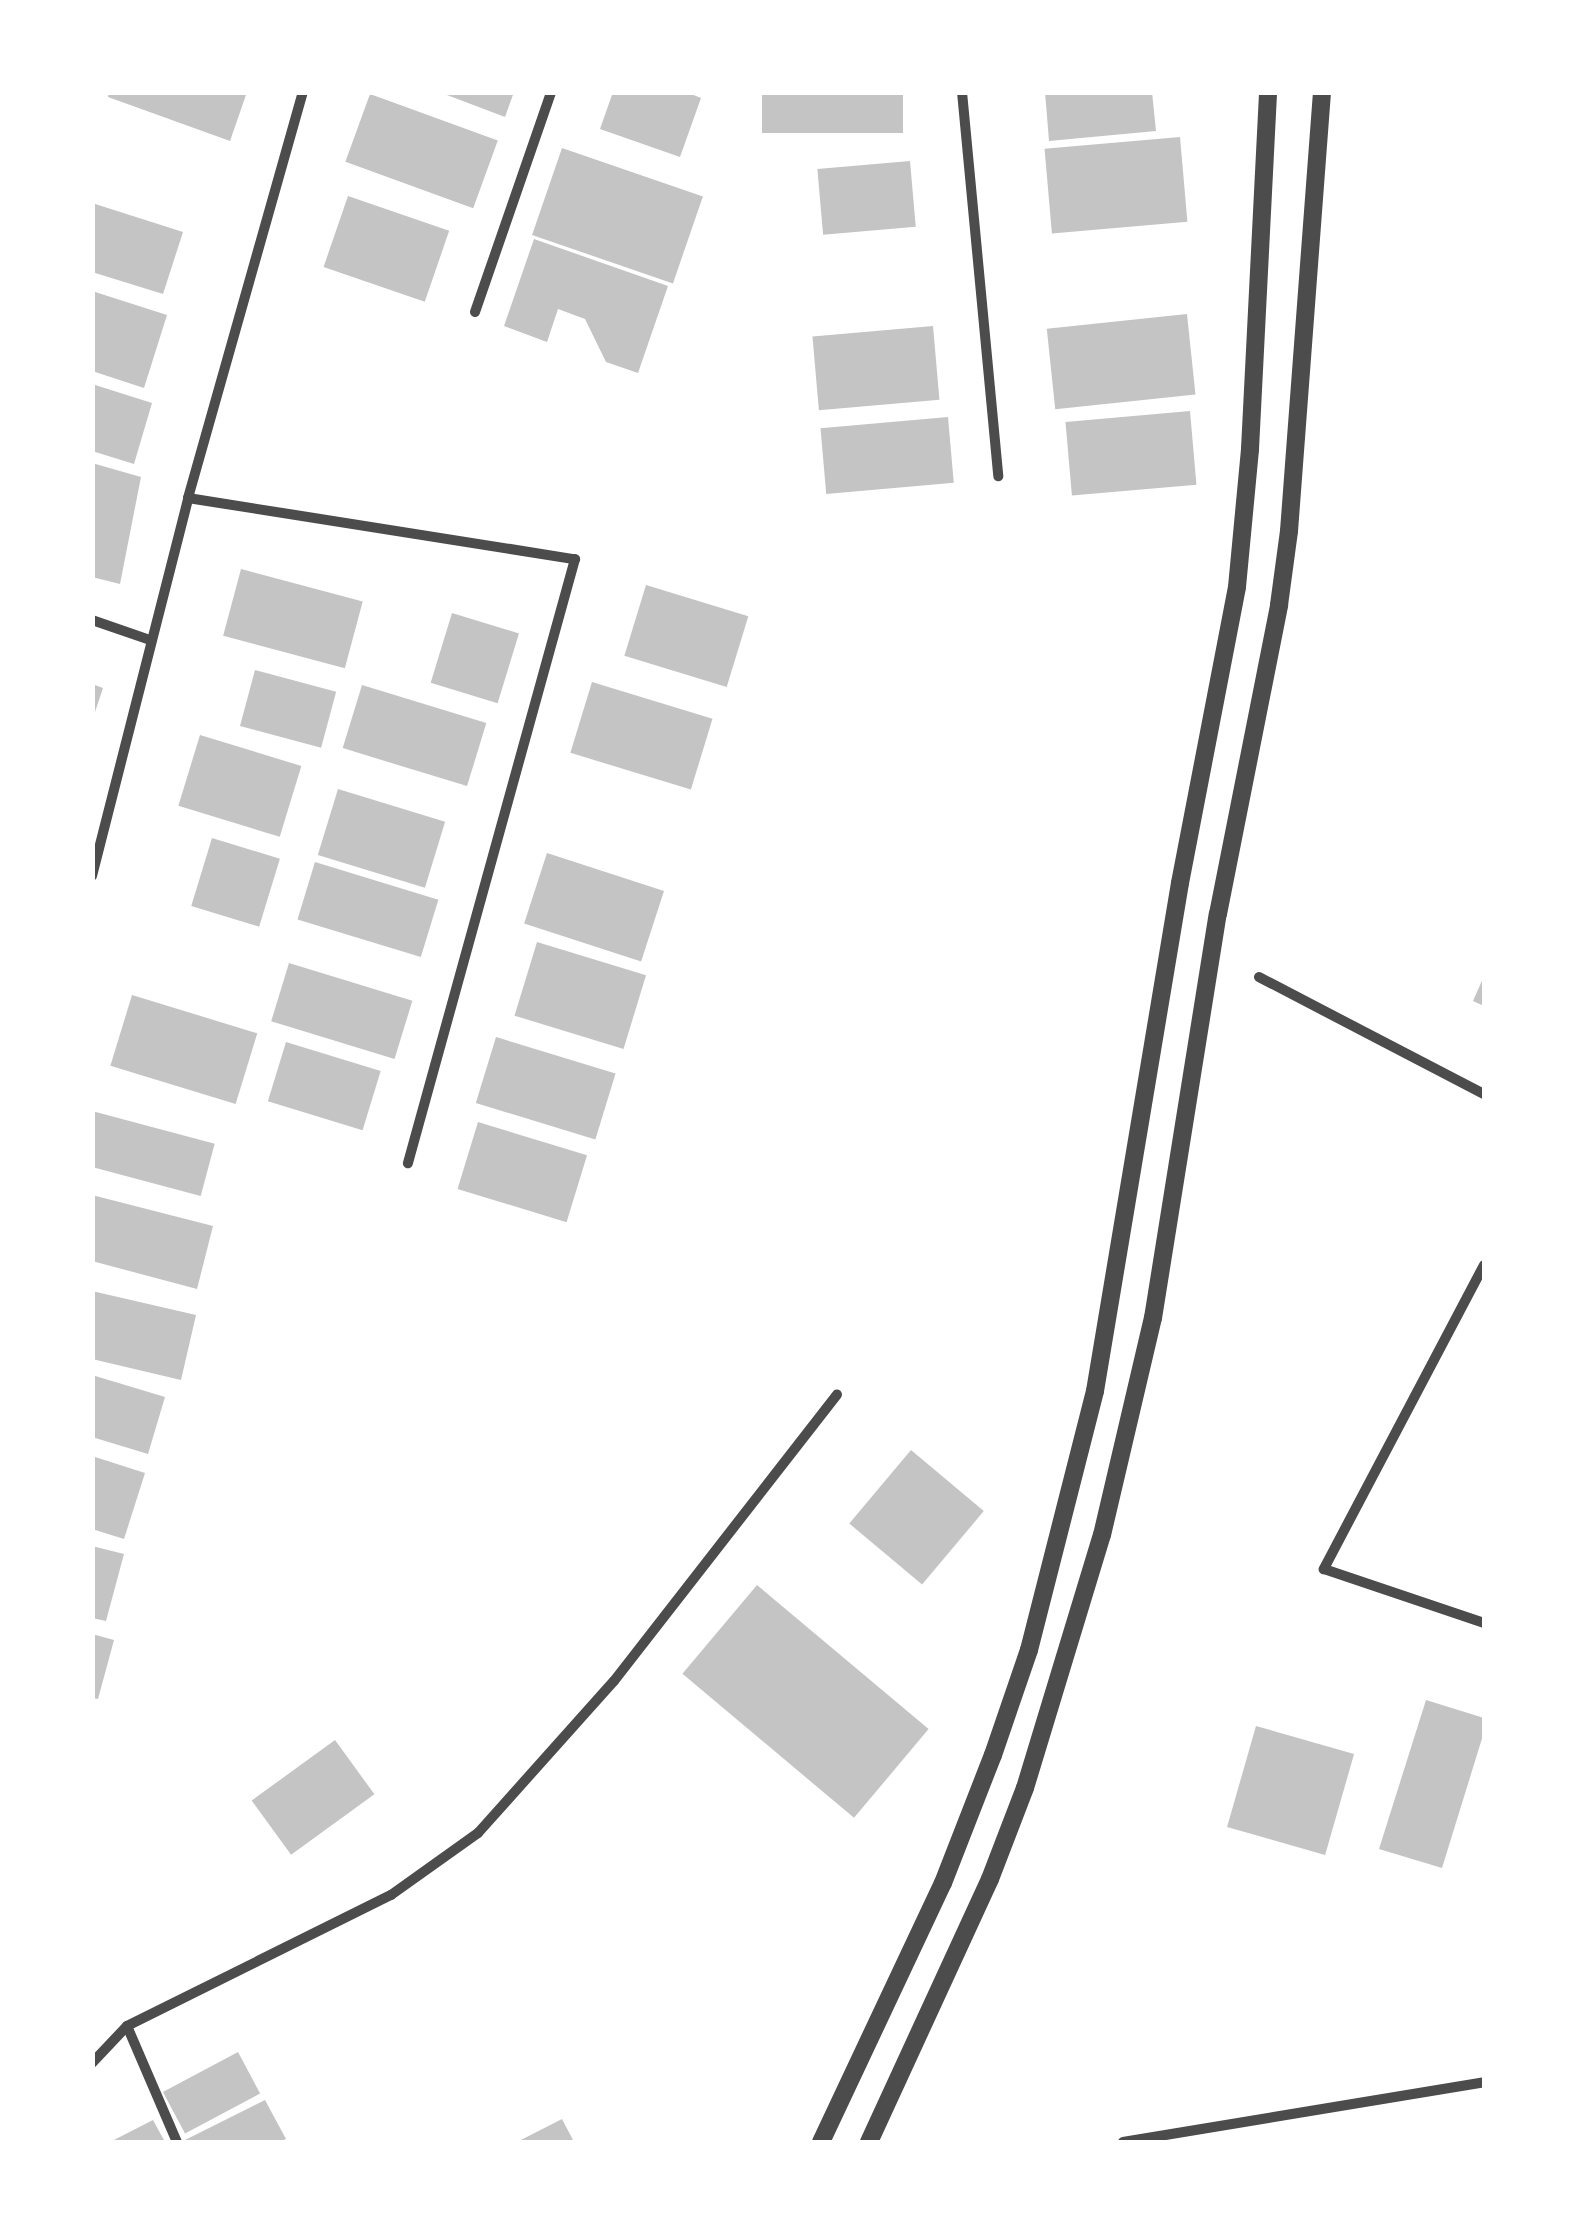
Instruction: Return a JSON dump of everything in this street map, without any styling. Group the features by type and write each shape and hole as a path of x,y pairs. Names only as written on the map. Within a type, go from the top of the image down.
{"street":[{"path":"92,876 188,498 303,92"},
{"path":"475,312 551,92"},
{"path":"962,92 998,476"},
{"path":"821,2142 943,1884 993,1755 1029,1650 1095,1391 1180,884 1237,587 1250,449 1268,92"},
{"path":"870,2142 990,1879 1025,1788 1102,1535 1154,1318 1218,914 1279,605 1322,92"},
{"path":"188,498 576,559 408,1162"},
{"path":"92,620 150,640"},
{"path":"1259,976 1484,1094"},
{"path":"1484,1265 1324,1569 1484,1623"},
{"path":"92,2063 127,2026 392,1895 478,1833 614,1681 836,1394"},
{"path":"127,2026 177,2142"},
{"path":"1123,2142 1484,2082"}],"building":[{"path":"109,92 247,92 230,141 108,97"},
{"path":"439,92 514,92 505,117"},
{"path":"613,92 686,92 701,98 680,157 600,129"},
{"path":"762,92 903,92 903,133 762,133"},
{"path":"1045,92 1152,92 1156,131 1049,141"},
{"path":"370,94 498,141 473,208 345,162"},
{"path":"1180,137 1187,222 1052,234 1045,149"},
{"path":"562,148 703,197 673,283 532,235"},
{"path":"910,161 916,227 823,235 817,169"},
{"path":"348,196 449,231 425,302 324,267"},
{"path":"92,203 183,232 163,294 92,272"},
{"path":"534,239 668,286 638,373 606,362 585,319 558,309 547,342 504,326"},
{"path":"92,291 167,315 144,388 92,371"},
{"path":"1187,314 1195,395 1055,409 1047,329"},
{"path":"933,326 939,400 819,410 812,337"},
{"path":"92,384 152,403 134,464 92,451"},
{"path":"1190,411 1196,485 1072,496 1065,422"},
{"path":"948,417 954,483 826,494 820,428"},
{"path":"92,463 141,477 120,584 92,577"},
{"path":"241,569 363,602 345,668 223,636"},
{"path":"646,585 748,616 727,687 624,656"},
{"path":"452,613 519,633 498,703 431,683"},
{"path":"255,670 336,692 321,748 240,726"},
{"path":"592,682 712,719 691,790 570,753"},
{"path":"92,684 103,688 93,718 92,718"},
{"path":"362,685 486,723 467,786 343,748"},
{"path":"200,735 301,766 280,837 178,806"},
{"path":"338,789 445,822 425,888 318,855"},
{"path":"212,838 280,859 259,927 191,906"},
{"path":"547,853 664,891 641,961 524,923"},
{"path":"315,862 438,900 421,957 297,919"},
{"path":"537,942 646,975 624,1049 514,1016"},
{"path":"289,963 412,1001 395,1059 271,1021"},
{"path":"1484,976 1484,1006 1473,1001"},
{"path":"132,995 257,1033 236,1104 110,1066"},
{"path":"496,1037 616,1074 595,1140 476,1103"},
{"path":"286,1042 381,1071 363,1130 268,1101"},
{"path":"92,1111 215,1144 201,1196 92,1167"},
{"path":"478,1122 587,1155 567,1222 458,1189"},
{"path":"92,1195 213,1226 197,1289 92,1261"},
{"path":"92,1291 196,1315 181,1380 92,1359"},
{"path":"92,1375 165,1397 148,1454 92,1437"},
{"path":"911,1450 984,1511 922,1585 849,1524"},
{"path":"92,1456 145,1473 124,1539 92,1529"},
{"path":"92,1546 124,1554 106,1621 92,1618"},
{"path":"757,1585 929,1729 854,1818 682,1674"},
{"path":"92,1634 114,1640 98,1699 92,1698"},
{"path":"1426,1700 1484,1718 1484,1732 1442,1868 1379,1849"},
{"path":"1256,1726 1354,1754 1325,1855 1227,1827"},
{"path":"335,1740 374,1794 291,1855 252,1801"},
{"path":"238,2052 260,2093 185,2133 163,2092"},
{"path":"265,2100 286,2139 181,2142"},
{"path":"562,2119 574,2142 517,2142"},
{"path":"153,2120 165,2142 110,2142"}]}
